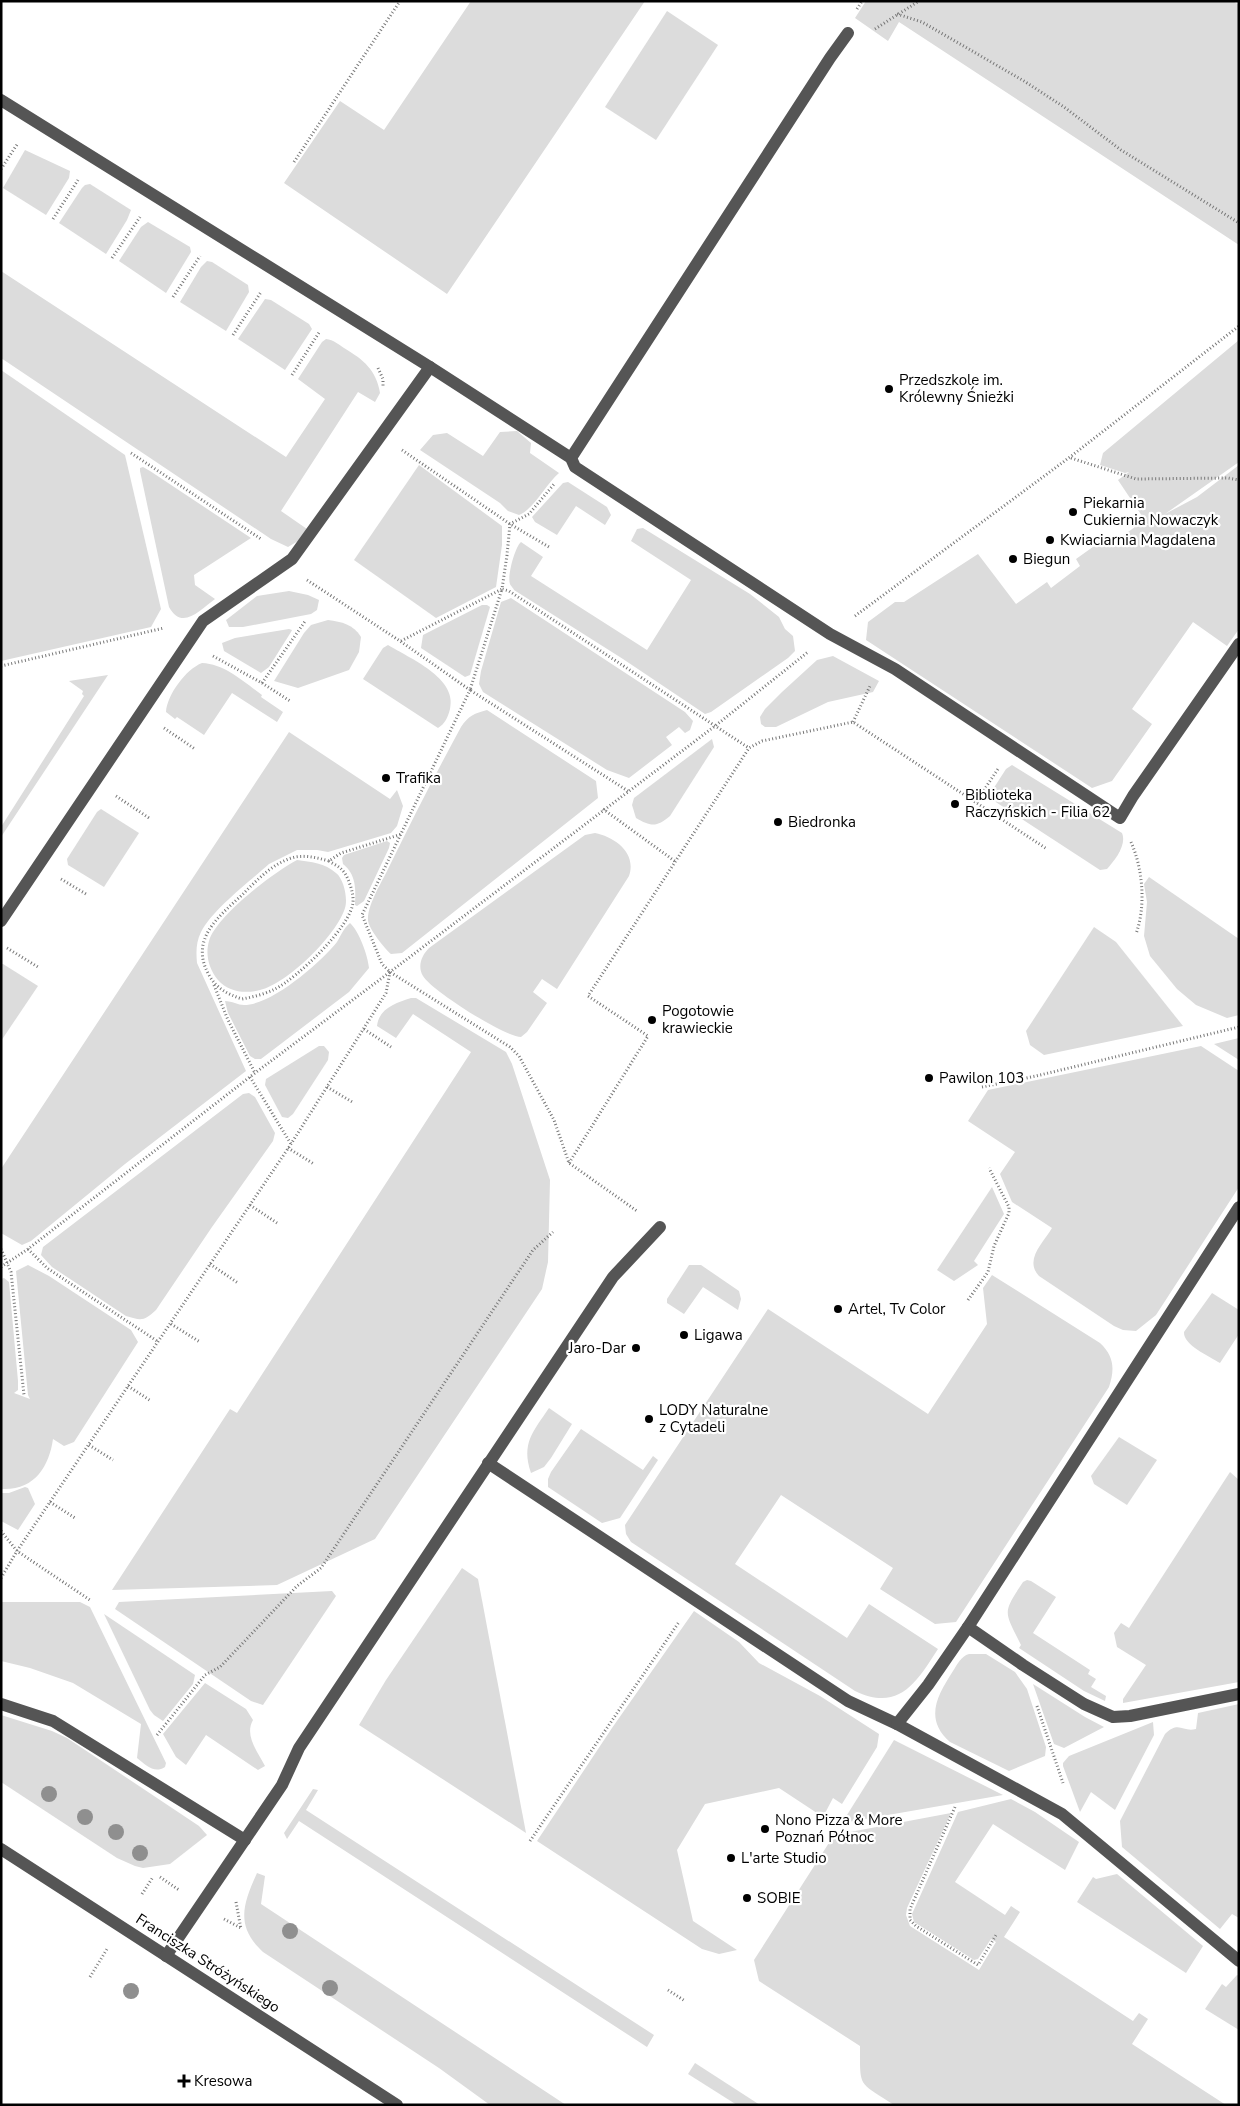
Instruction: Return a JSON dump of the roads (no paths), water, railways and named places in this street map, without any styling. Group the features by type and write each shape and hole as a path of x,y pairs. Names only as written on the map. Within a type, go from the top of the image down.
{"street":[{"path":"573,463 777,138 848,33"},
{"path":"1,100 430,367 830,634 883,662 1120,818 1133,796 1239,644"},
{"path":"1,921 203,621 292,559 430,367"},
{"path":"897,1724 928,1685 968,1627 1239,1207"},
{"path":"166,1956 282,1785 300,1748 613,1277 660,1227"},
{"path":"488,1463 695,1598 848,1701 897,1724 1062,1814 1239,1961"},
{"path":"968,1627 1022,1665 1084,1704 1113,1717 1130,1716 1239,1694"},
{"path":"1,1704 52,1721 245,1840"},
{"name":"Franciszka Stróżyńskiego","path":"1,1849 397,2105"}],"place":[{"name":"Przedszkole im. Królewny Śnieżki","path":"889,389"},
{"name":"Piekarnia Cukiernia Nowaczyk","path":"1073,512"},
{"name":"Kwiaciarnia Magdalena","path":"1050,540"},
{"name":"Biegun","path":"1013,559"},
{"name":"Trafika","path":"386,778"},
{"name":"Biblioteka Raczyńskich - Filia 62","path":"955,804"},
{"name":"Biedronka","path":"778,822"},
{"name":"Pogotowie krawieckie","path":"652,1020"},
{"name":"Pawilon 103","path":"929,1078"},
{"name":"Artel, Tv Color","path":"838,1309"},
{"name":"Ligawa","path":"684,1335"},
{"name":"Jaro-Dar","path":"636,1348"},
{"name":"LODY Naturalne z Cytadeli","path":"649,1419"},
{"name":"Nono Pizza & More Poznań Północ","path":"765,1829"},
{"name":"L'arte Studio","path":"731,1858"},
{"name":"SOBIE","path":"747,1898"},
{"name":"Kresowa","path":"184,2081"}]}
